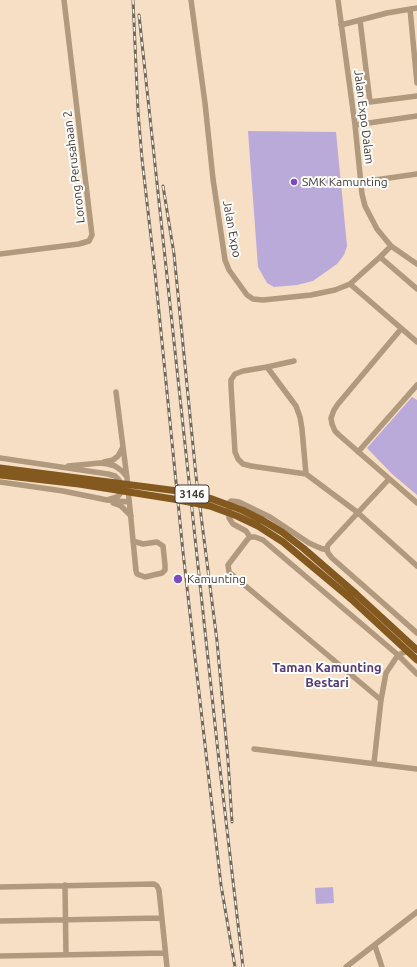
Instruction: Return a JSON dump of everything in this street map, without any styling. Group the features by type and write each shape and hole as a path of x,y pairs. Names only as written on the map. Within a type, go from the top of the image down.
{"main road":[{"name":"3146","path":"0,468 178,491 212,499 242,510 282,532 303,548 417,660"},
{"name":"3146","path":"0,475 79,484 173,499 210,506 237,516 258,526 283,542 352,596 417,650"}],"street":[{"name":"Lorong Perusahaan 2","path":"0,254 79,244 89,241 92,235 64,0"},
{"name":"Jalan Expo","path":"191,0 205,103 213,179 225,260 229,270 247,295 253,299 263,300 311,295 335,290 350,284 391,246"},
{"name":"Jalan Expo Dalam","path":"338,0 365,206 377,229 391,246 417,264"},
{"path":"341,25 386,13 417,8"},
{"path":"410,9 417,82"},
{"path":"360,20 370,102 417,96"},
{"path":"355,125 417,116"},
{"path":"361,182 417,174"},
{"path":"380,257 417,289"},
{"path":"350,284 400,329 417,342"},
{"path":"400,329 334,410 331,418 335,431 417,503"},
{"path":"294,361 267,368 243,371 235,374 231,380 235,452 238,459 243,464 251,466 306,474 357,512 417,566"},
{"path":"267,368 296,406 302,430 306,474"},
{"path":"358,452 416,388"},
{"path":"116,392 127,478 130,516 136,571 137,574 145,577 162,574 165,565 163,546 157,542 143,544 133,541"},
{"path":"56,467 100,463 113,460 118,456 123,446"},
{"path":"0,458 115,476 119,480 121,486 120,494 107,500"},
{"path":"100,463 115,466 122,471 127,478"},
{"path":"389,479 328,545 327,550 332,558 416,630"},
{"path":"0,482 63,491 107,500 129,502"},
{"path":"107,500 121,506 130,516"},
{"path":"250,537 246,531 233,524 229,518 229,503 231,501 240,502 270,517 309,543 327,550"},
{"path":"250,537 263,540 398,655 417,674"},
{"path":"250,537 228,565 229,572 381,700"},
{"path":"374,763 381,700 386,673 398,655 407,651"},
{"path":"254,749 417,769"},
{"path":"0,887 154,884 157,886 158,890 167,967"},
{"path":"65,885 66,956"},
{"path":"346,967 417,913"},
{"path":"0,921 161,918"},
{"path":"375,946 382,967"},
{"path":"0,956 165,953"}],"shaded area":[{"path":"248,131 336,132 347,246 344,255 337,264 313,281 297,285 274,287 267,283 258,267"},
{"path":"412,397 417,400 417,495 392,474 367,448"},
{"path":"333,887 334,903 316,904 315,888"}],"railway":[{"path":"133,0 138,111 142,159 155,272 183,552 221,885 235,967"},
{"path":"139,15 218,752 243,967"},
{"path":"163,186 174,254 196,476 217,641 232,822"}],"place":[{"name":"SMK Kamunting","path":"294,182"},
{"name":"Kamunting","path":"178,579"}],"district":[{"name":"Taman Kamunting Bestari","path":"327,676"}]}
